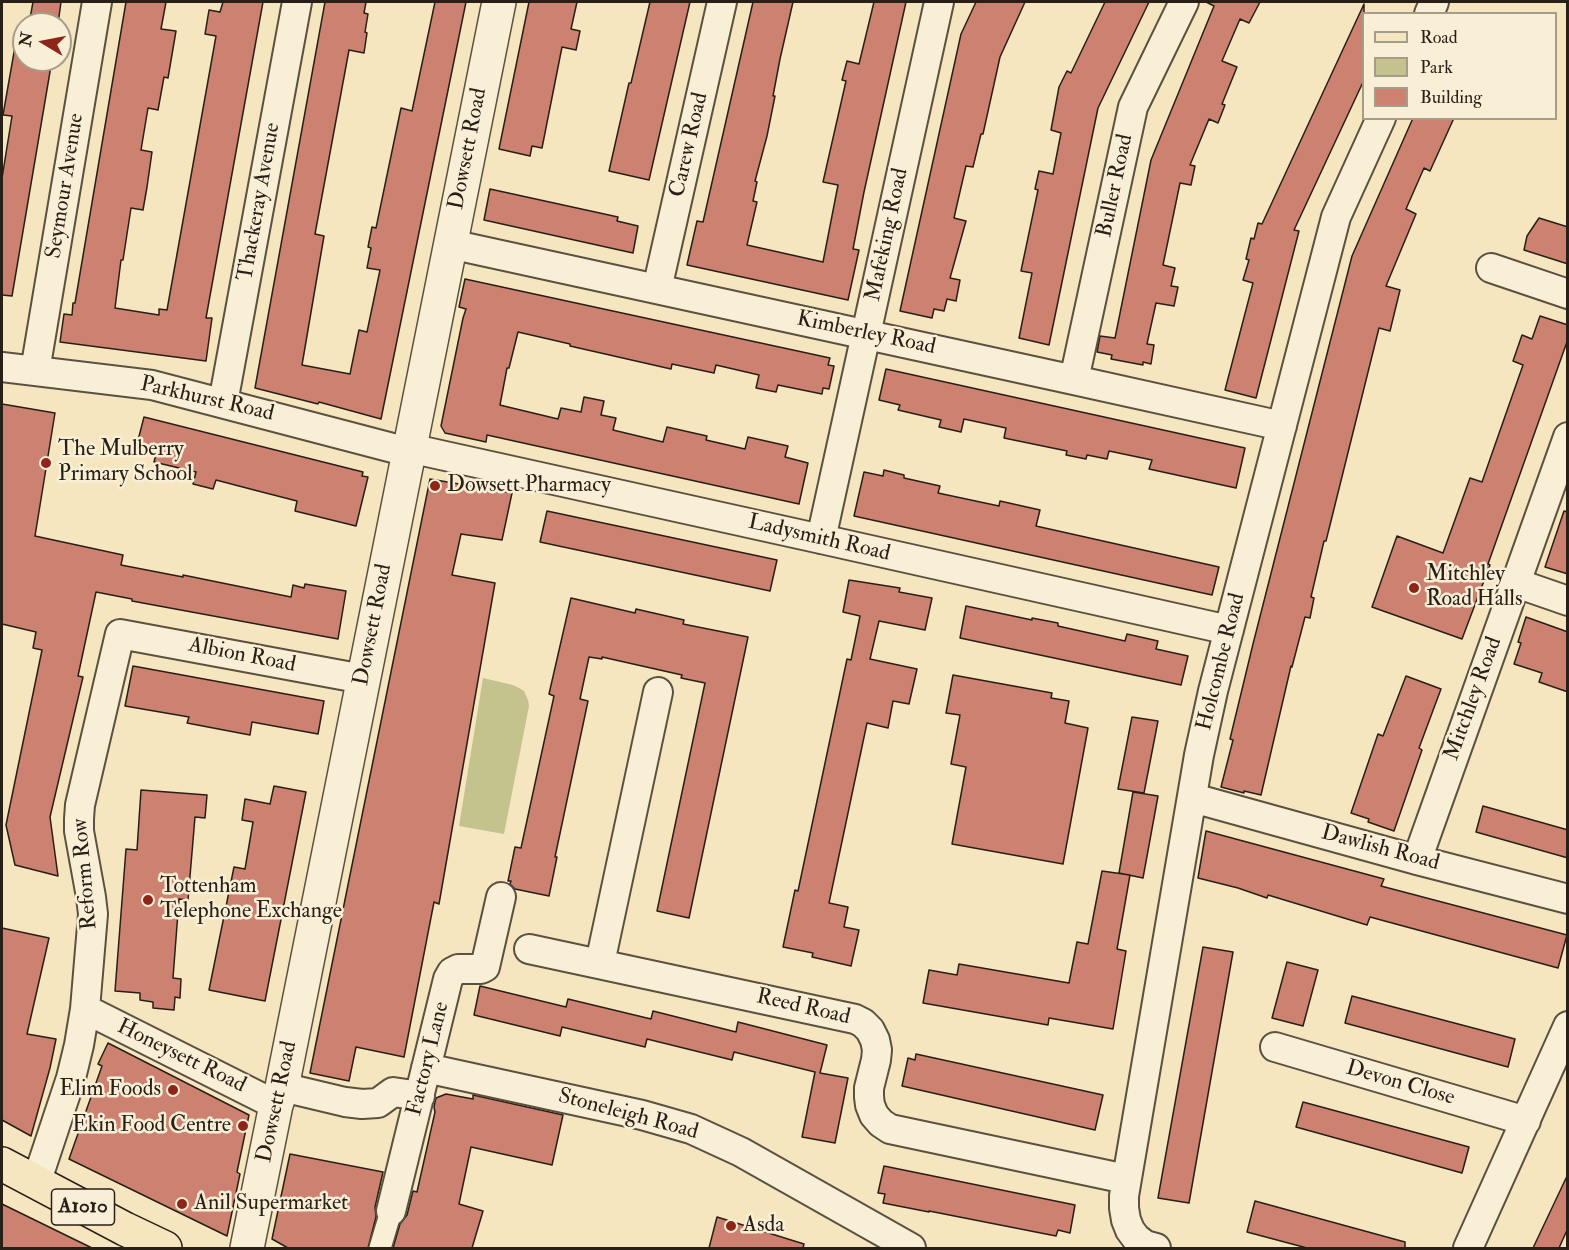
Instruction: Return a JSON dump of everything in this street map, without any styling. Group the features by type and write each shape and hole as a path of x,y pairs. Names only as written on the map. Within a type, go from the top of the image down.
{"main road":[{"name":"A1010","path":"2,1164 125,1230 165,1248"}],"street":[{"name":"Seymour Avenue","path":"35,371 97,2"},
{"name":"Thackeray Avenue","path":"223,403 297,2"},
{"name":"Dowsett Road","path":"247,1248 499,2"},
{"name":"Carew Road","path":"657,289 722,2"},
{"name":"Mafeking Road","path":"821,539 939,2"},
{"name":"Buller Road","path":"1074,380 1133,107 1185,2"},
{"name":"Holcombe Road","path":"1156,1248 1145,1245 1130,1230 1124,1208 1126,1179 1201,744 1336,217 1380,120"},
{"name":"Kimberley Road","path":"450,244 1282,426"},
{"path":"1491,268 1568,294"},
{"name":"Parkhurst Road","path":"2,367 152,385 409,450"},
{"name":"Mitchley Road","path":"1417,860 1568,437"},
{"name":"Ladysmith Road","path":"409,450 1229,630"},
{"path":"1516,583 1568,601"},
{"name":"Albion Road","path":"120,634 363,679"},
{"name":"Reform Row","path":"36,1183 71,1078 85,1009 93,914 78,819 120,634"},
{"path":"600,963 658,692"},
{"name":"Dawlish Road","path":"1193,798 1568,899"},
{"name":"Factory Lane","path":"380,1248 448,979 452,972 458,969 485,967 501,897"},
{"name":"Reed Road","path":"529,949 855,1019 870,1030 875,1040 877,1050 869,1088 870,1106 874,1115 890,1129 1126,1179"},
{"name":"Honeysett Road","path":"85,1009 279,1096 362,1104 378,1103 393,1092 420,1096"},
{"path":"1468,1248 1568,1026"},
{"name":"Devon Close","path":"1275,1047 1526,1121"},
{"name":"Stoneleigh Road","path":"426,1068 642,1115 700,1133 741,1152 911,1248"}],"green space":[{"path":"483,678 513,685 524,691 529,706 504,834 459,826"}],"building":[{"path":"33,2 61,2 60,12 31,12"},
{"path":"126,2 166,2 161,29 176,31 168,78 164,77 158,110 148,108 141,150 152,152 147,187 143,210 131,208 115,308 159,315 159,309 167,310 216,36 205,34 209,10 220,12 223,2 263,2 206,318 212,318 206,361 60,342 64,314 72,315 73,303 75,303"},
{"path":"325,2 366,2 364,13 368,14 365,32 367,33 364,53 349,50 315,234 324,236 302,365 350,374 359,330 367,332 380,270 367,268 371,248 368,247 372,227 376,228 401,108 412,111 435,2 466,2 381,419 255,388"},
{"path":"529,2 577,2 571,29 580,31 576,50 562,47 542,148 532,146 530,156 499,149"},
{"path":"650,2 690,2 649,180 609,171"},
{"path":"753,2 793,2 780,59 767,136 755,181 757,182 753,201 757,202 747,245 823,262 838,185 823,182 846,81 842,80 847,61 859,64 874,2 906,2 864,192 853,249 859,250 848,300 687,265 697,221 703,222"},
{"path":"976,2 1025,2 1000,57 983,134 981,134 973,167 966,166 959,196 954,218 966,221 950,278 960,280 956,301 947,299 944,311 934,309 932,318 900,311 961,34"},
{"path":"1105,2 1149,2 1098,108 1049,345 1019,338 1032,273 1021,271 1038,190 1035,189 1039,171 1053,174 1061,133 1051,130 1059,87 1067,71 1071,73"},
{"path":"1206,2 1260,2 1249,23 1240,19 1222,61 1237,67 1222,104 1225,105 1218,123 1209,119 1190,165 1195,166 1191,185 1180,183 1163,265 1175,268 1171,286 1178,287 1174,306 1156,303 1147,344 1154,345 1151,364 1143,362 1143,365 1111,359 1112,355 1097,352 1100,336 1115,338 1151,160 1214,6"},
{"path":"1364,4 1364,12 1362,12 1362,84 1294,230 1299,231 1256,398 1225,390 1253,283 1243,280 1249,260 1246,259 1251,238 1254,239 1258,223 1262,224"},
{"path":"12,64 12,72 50,72 12,296 2,295 2,178 12,116 3,115"},
{"path":"1412,120 1453,120 1430,171 1424,168 1406,209 1416,214 1386,286 1400,290 1390,331 1379,328 1326,541 1324,541 1311,597 1314,598 1310,618 1305,617 1291,666 1261,795 1244,791 1244,793 1221,787 1233,740 1230,739 1352,256"},
{"path":"490,189 618,217 617,221 638,226 633,253 484,220"},
{"path":"1539,218 1568,227 1568,264 1524,250 1527,236"},
{"path":"465,279 830,358 828,365 834,366 829,389 823,388 822,394 778,385 776,392 756,388 759,375 716,365 714,373 672,364 671,369 518,332 509,368 507,368 500,405 558,419 561,408 581,412 584,397 604,401 601,415 616,418 613,430 663,442 667,427 707,436 706,440 745,449 748,437 788,446 785,457 808,463 799,504 487,435 486,442 445,433 441,426 466,309 459,307"},
{"path":"1540,316 1568,325 1568,339 1462,639 1372,607 1397,536 1443,553 1470,478 1482,482 1523,365 1513,361 1522,335 1532,339"},
{"path":"886,369 1245,448 1236,488 1149,469 1152,460 1109,451 1107,459 1087,455 1086,459 1066,455 1067,451 1004,438 1006,428 964,419 961,432 939,427 941,420 898,410 900,405 879,400"},
{"path":"2,404 55,413 35,536 123,555 121,565 291,597 293,585 304,588 305,584 346,591 338,639 132,601 132,599 96,592 78,676 83,677 50,817 58,876 15,865 6,825 42,650 33,648 36,632 2,624"},
{"path":"144,417 363,472 362,476 368,477 356,526 295,511 297,501 216,480 213,489 193,484 196,472 154,462 156,454 136,448"},
{"path":"884,470 904,475 904,478 940,486 938,493 999,506 1000,501 1040,510 1036,526 1219,567 1212,595 854,516 864,472 883,476"},
{"path":"430,479 512,493 502,540 461,534 452,575 495,583 439,904 434,902 404,1057 356,1047 349,1081 310,1073"},
{"path":"547,511 777,560 770,591 540,542"},
{"path":"1564,511 1568,512 1568,574 1545,567"},
{"path":"849,580 900,588 899,592 932,598 925,630 879,621 870,659 917,669 909,704 893,701 888,728 867,723 829,903 848,907 844,927 859,930 851,966 812,957 813,953 783,947 795,890 798,891 847,659 851,660 860,616 843,612"},
{"path":"571,598 635,613 636,609 684,620 683,624 748,637 689,918 657,911 705,683 681,678 682,675 602,657 602,659 589,657 580,699 588,701 549,896 515,889 510,884 511,881 508,881 515,847 521,848 554,696 549,694"},
{"path":"966,606 1058,623 1058,626 1125,641 1127,634 1158,641 1156,649 1188,656 1181,685 960,638"},
{"path":"1526,617 1568,632 1568,692 1539,682 1542,673 1514,664"},
{"path":"133,666 324,701 318,734 252,722 250,735 187,723 189,717 125,706"},
{"path":"953,675 1052,693 1051,698 1069,701 1065,723 1088,728 1063,864 952,844 966,767 951,764 960,715 946,713"},
{"path":"1406,676 1441,689 1419,748 1422,750 1394,831 1351,813 1378,734 1383,736"},
{"path":"1132,717 1158,721 1144,793 1118,789"},
{"path":"274,786 306,792 265,1001 209,990 234,867 245,869 253,822 242,820 245,799 270,804"},
{"name":"Tottenham Telephone Exchange","path":"141,790 207,795 205,818 195,817 188,900 179,899 173,978 181,979 180,998 175,997 174,1010 153,1008 153,1002 140,1000 140,993 115,991 126,849 137,850"},
{"path":"1133,792 1158,796 1143,878 1119,873"},
{"path":"1483,806 1568,830 1568,858 1476,832"},
{"path":"1206,831 1384,879 1381,886 1567,935 1558,968 1370,917 1367,925 1268,895 1267,898 1198,878"},
{"path":"1102,871 1130,875 1117,949 1126,951 1113,1029 1049,1018 1048,1025 923,1003 929,970 957,975 959,964 1069,983 1077,942 1088,944"},
{"path":"2,928 49,938 27,1034 56,1039 31,1136 2,1120"},
{"path":"1203,947 1233,952 1189,1203 1158,1198"},
{"path":"1287,962 1318,970 1303,1026 1272,1018"},
{"path":"480,986 566,1007 568,999 651,1019 653,1011 736,1032 738,1022 827,1045 820,1073 848,1078 835,1143 802,1137 815,1072 734,1052 732,1060 647,1039 645,1047 562,1027 560,1036 474,1015"},
{"path":"1352,996 1515,1039 1508,1067 1345,1023"},
{"path":"108,1043 249,1115 227,1236 69,1159 102,1066 98,1064"},
{"path":"916,1054 1103,1095 1095,1130 902,1086 908,1058 915,1060"},
{"path":"446,1094 473,1099 473,1095 563,1115 552,1165 471,1147 459,1204 483,1211 472,1248 393,1248 400,1224 407,1215 413,1191 417,1192 436,1098"},
{"path":"1303,1102 1469,1147 1462,1173 1296,1127"},
{"path":"290,1154 383,1172 375,1207 376,1217 368,1248 288,1248 272,1239"},
{"path":"884,1166 1075,1205 1070,1233 1058,1230 1056,1236 883,1203 885,1194 878,1193"},
{"path":"1568,1174 1568,1228 1559,1248 1533,1248"},
{"path":"1255,1201 1405,1242 1405,1248 1307,1248 1247,1232"},
{"path":"2,1204 92,1248 2,1248"},
{"name":"Asda","path":"717,1217 804,1244 803,1248 709,1248"}],"place":[{"name":"The Mulberry Primary School","path":"46,463"},
{"name":"Dowsett Pharmacy","path":"435,486"},
{"name":"Mitchley Road Halls","path":"1414,588"},
{"name":"Tottenham Telephone Exchange","path":"148,900"},
{"name":"Elim Foods","path":"173,1090"},
{"name":"Ekin Food Centre","path":"243,1126"},
{"name":"Anil Supermarket","path":"182,1204"},
{"name":"Asda","path":"731,1226"}]}
